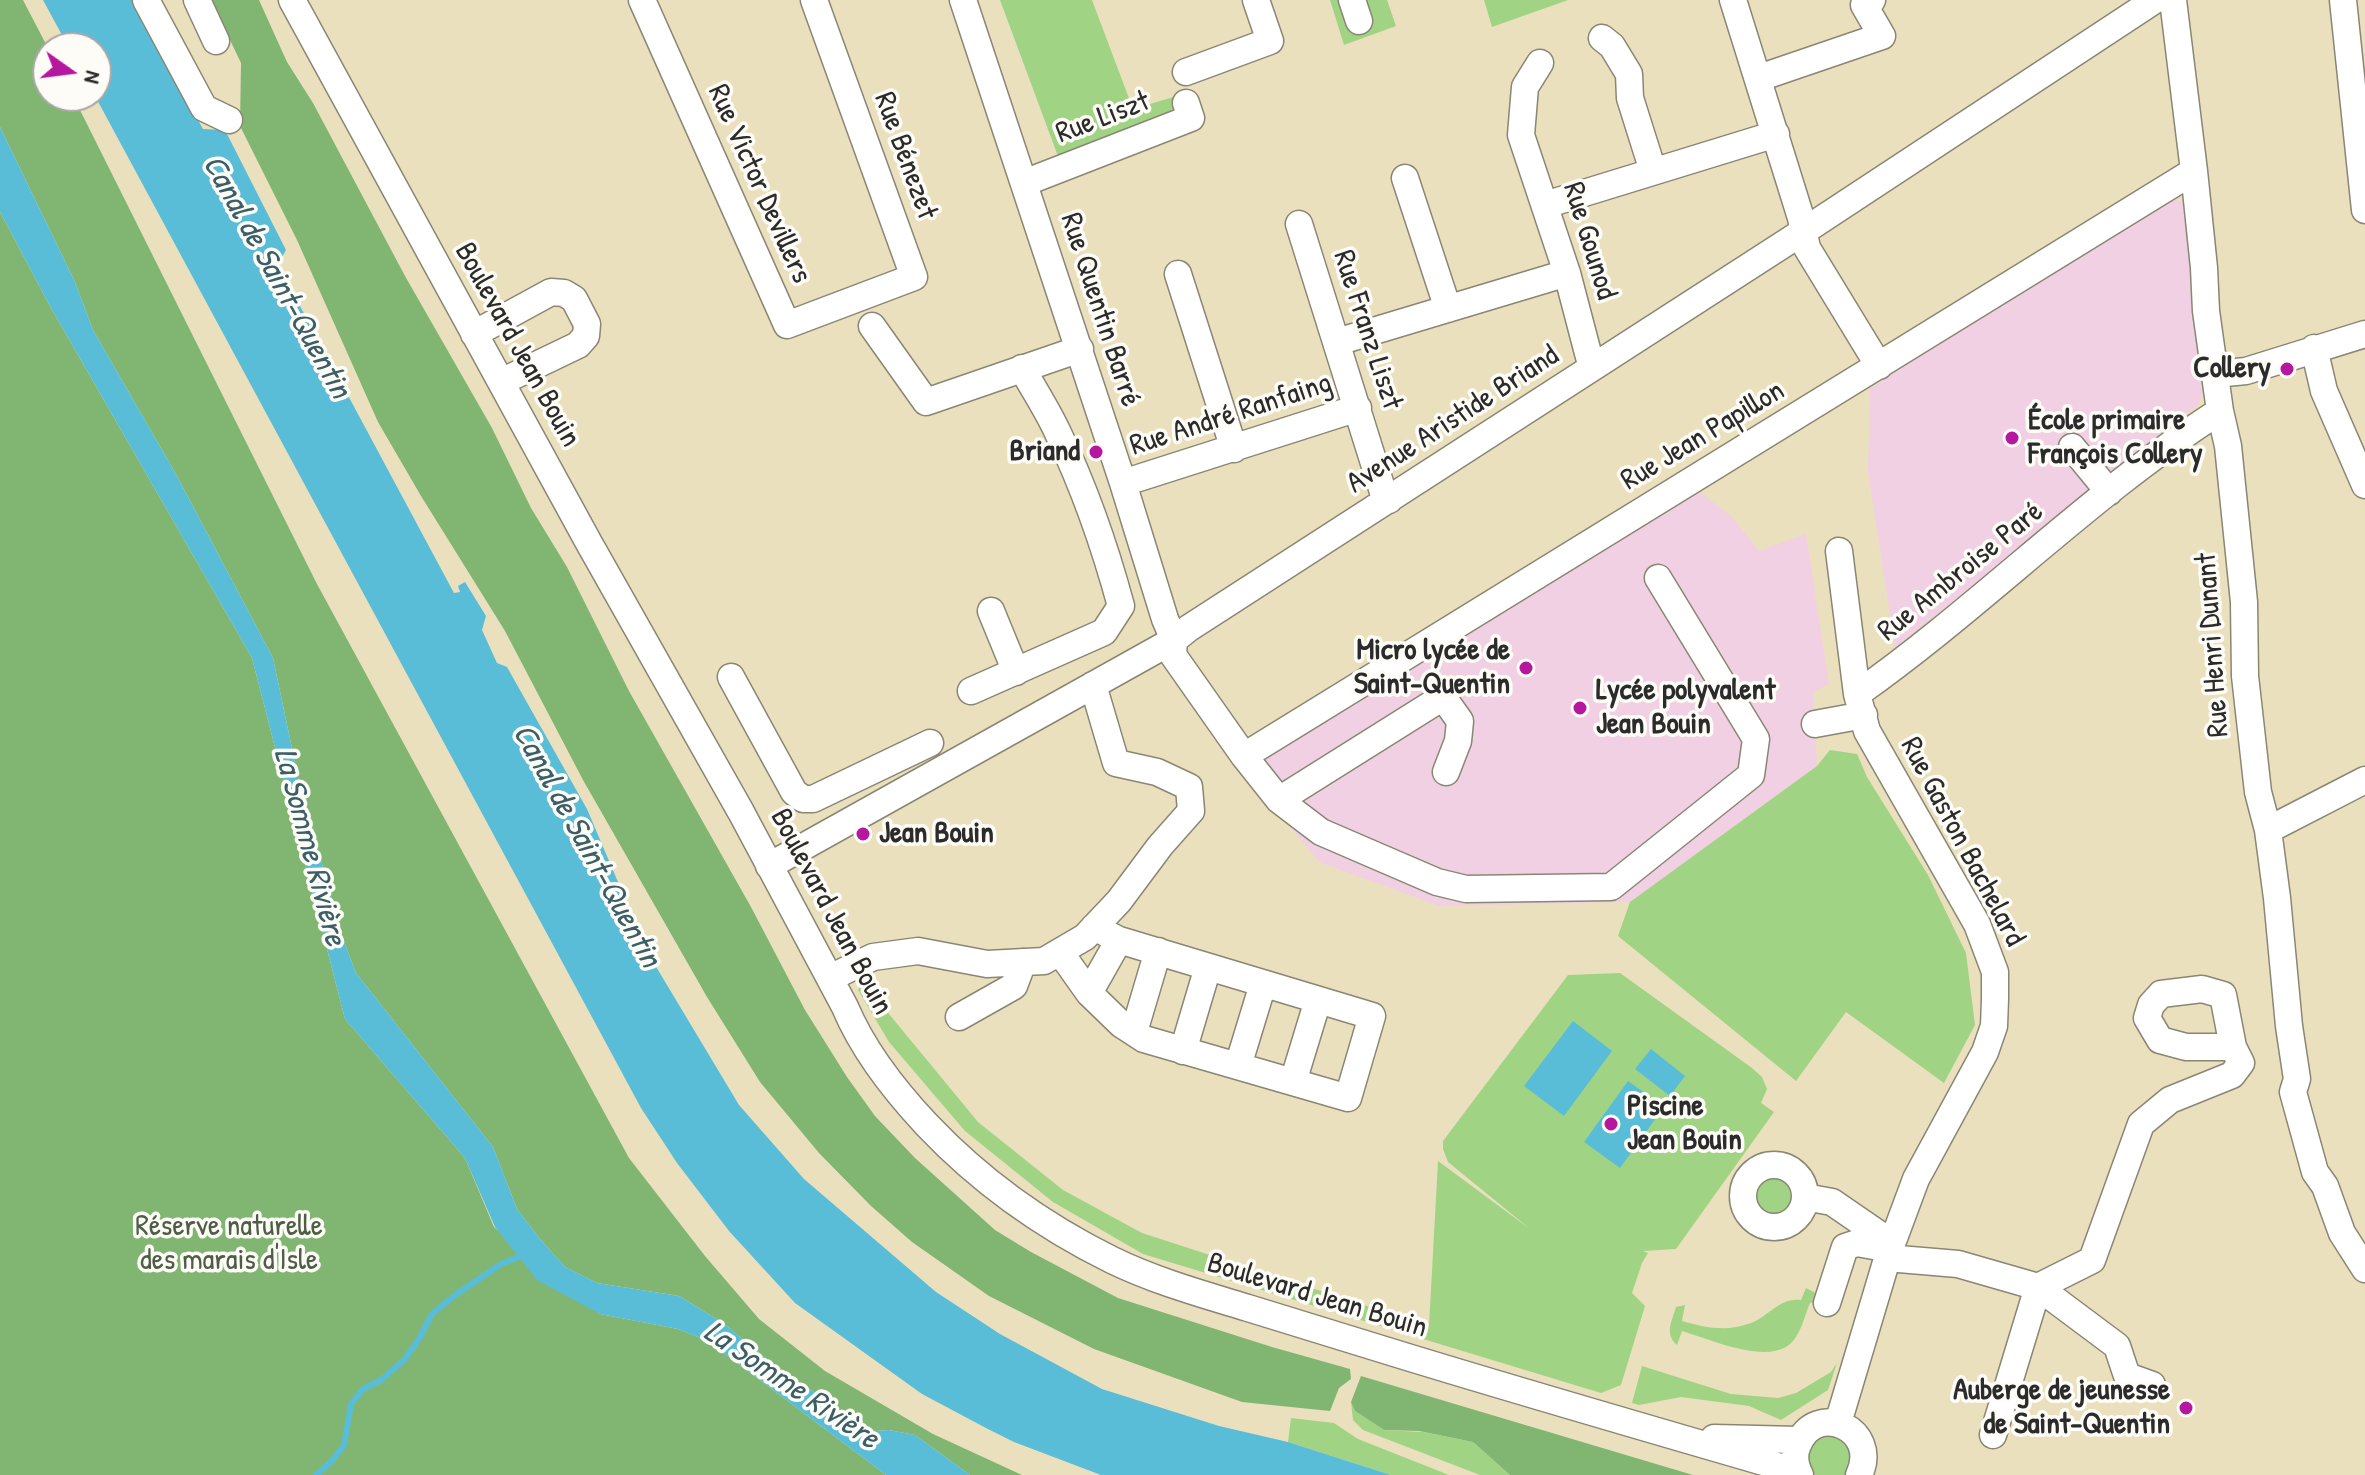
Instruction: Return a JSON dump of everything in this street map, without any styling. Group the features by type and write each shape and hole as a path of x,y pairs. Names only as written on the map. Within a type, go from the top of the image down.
{"street":[{"path":"146,0 204,108 229,120"},
{"path":"197,0 216,41"},
{"name":"Boulevard Jean Bouin","path":"292,0 741,812 852,1024 908,1105 938,1137 1001,1193 1043,1221 1148,1276 1621,1422 1799,1473"},
{"name":"Rue Victor Devillers","path":"642,0 787,325 858,298"},
{"name":"Rue Bénezet","path":"814,0 914,277 858,298"},
{"name":"Rue Quentin Barré","path":"963,0 1174,640 1173,655 1279,800 1321,832 1437,882 1466,889 1611,887 1751,775 1756,739 1658,578"},
{"path":"1186,72 1270,41 1256,0"},
{"path":"1733,0 1776,134 1807,248 1879,366"},
{"path":"1759,78 1882,36 1864,5 1872,0"},
{"name":"Avenue Aristide Briand","path":"769,866 1174,640 2155,0"},
{"name":"Rue Henri Dunant","path":"2173,0 2194,171 2206,311 2228,446 2244,602 2245,676 2258,792 2268,830 2277,898 2287,1011 2297,1079 2293,1092 2315,1172 2325,1186 2342,1233 2365,1269"},
{"path":"2343,0 2365,210"},
{"path":"1602,38 1612,46 1629,74 1630,98 1653,171"},
{"name":"Rue Gounod","path":"1540,63 1525,87 1521,135 1594,366"},
{"name":"Rue Liszt","path":"1024,183 1191,118 1186,103"},
{"path":"1545,205 1776,134"},
{"name":"Rue Jean Papillon","path":"1244,756 2194,171"},
{"path":"1405,178 1448,309"},
{"name":"Rue Franz Liszt","path":"1299,224 1383,492 1389,500"},
{"path":"1337,342 1567,273"},
{"path":"1178,274 1234,449"},
{"path":"474,334 551,292 564,293 574,299 587,324 586,336 578,345 501,382"},
{"path":"872,326 926,402 1080,349"},
{"path":"2215,374 2246,371 2365,334"},
{"path":"2314,348 2324,391 2362,473"},
{"path":"971,691 1104,632 1121,606 1107,553 1058,431 1022,368"},
{"name":"Rue André Ranfaing","path":"1123,483 1358,408"},
{"name":"Rue Ambroise Paré","path":"1860,704 1938,633 2109,492 2220,411"},
{"path":"2072,447 2109,492"},
{"name":"Rue Gaston Bachelard","path":"1838,1423 1890,1248 1916,1179 1985,1052 1994,1026 1995,972 1977,924 1867,731 1860,704 1839,551"},
{"path":"991,611 1016,672"},
{"path":"731,677 794,792 803,799 813,799 930,743"},
{"path":"830,978 873,957 918,951 987,964 1044,961 1085,937 1119,901 1191,811 1189,787 1157,772 1116,763 1093,685"},
{"path":"1279,800 1443,697 1460,721 1458,741 1446,772"},
{"path":"1815,724 1860,704"},
{"path":"2268,830 2365,780"},
{"path":"1060,952 1089,993 1121,1024 1144,1039 1348,1098 1372,1016 1119,940 1094,927"},
{"path":"1089,993 1119,940"},
{"path":"1134,1032 1158,951"},
{"path":"959,1017 1014,986 1023,962"},
{"path":"1183,1051 1208,967"},
{"path":"1238,1066 1263,984"},
{"path":"1293,1082 1318,1000"},
{"path":"1993,1435 2038,1287 2092,1260 2141,1124 2170,1100 2232,1075 2241,1063 2233,1047"},
{"path":"1805,1197 1832,1202 1880,1235 1890,1248"},
{"path":"1827,1303 1845,1247 1857,1243 1958,1264 2038,1287 2117,1346 2127,1376 2152,1385"},
{"path":"1799,1473 1795,1461 1799,1440 1821,1423 1838,1423 1856,1435 1870,1471"},
{"name":"Boulevard Jean Bouin","path":"1678,1437 1799,1440"}],"shaded area":[{"name":"École primaire François Collery","path":"2171,198 2183,202 2203,393 2198,405 1895,648 1868,472 1870,388"},
{"name":"Lycée polyvalent Jean Bouin","path":"1697,490 1732,517 1759,551 1806,534 1829,684 1813,692 1817,766 1630,902 1439,906 1319,862 1244,771"}],"green space":[{"path":"0,0 23,0 40,32 32,32 32,112 81,112 317,584 629,1158 705,1256 759,1319 825,1371 933,1434 1022,1475 970,1475 915,1435 875,1431 784,1373 723,1323 679,1296 597,1283 565,1267 517,1209 493,1147 356,973 342,936 298,777 273,658 177,476 93,330 75,282 0,127"},
{"path":"211,0 259,0 287,62 313,103 405,276 492,428 629,691 751,907 805,1010 875,1116 915,1158 995,1230 1031,1252 1118,1298 1350,1369 1351,1379 1339,1388 1330,1411 1242,1402 1094,1349 989,1296 912,1242 871,1206 819,1153 760,1082 707,997 583,780 505,631 378,422 297,240 240,126 241,63"},
{"path":"1000,0 1092,0 1133,109 1177,96 1181,113 1059,159"},
{"path":"1330,0 1387,0 1396,26 1344,45"},
{"path":"1484,0 1568,0 1492,27"},
{"name":"Réserve naturelle des marais d'Isle","path":"0,212 51,308 252,658 345,1019 465,1158 494,1227 600,1314 678,1329 708,1341 886,1475 0,1475"},
{"path":"1830,750 1857,754 1867,777 1928,875 1966,953 1975,1025 1944,1083 1846,1012 1796,1081 1618,936 1630,902 1817,766"},
{"path":"1620,973 1762,1077 1767,1089 1761,1103 1774,1112 1676,1249 1643,1251 1648,1253 1632,1293 1645,1306 1621,1385 1601,1393 1143,1254 1053,1202 965,1131 889,1042 858,990 867,975 889,1014 978,1122 1063,1190 1142,1233 1429,1326 1438,1161 1530,1229 1448,1162 1443,1141 1568,975"},
{"path":"1774,1174 1789,1181 1796,1196 1789,1211 1774,1218 1759,1211 1752,1196 1759,1181"},
{"path":"1806,1288 1814,1292 1819,1300 1810,1303 1791,1343 1775,1351 1734,1348 1682,1331 1677,1345 1671,1336 1670,1327 1676,1307 1685,1305 1682,1321 1708,1327 1733,1327 1751,1323 1787,1301 1801,1300"},
{"path":"1837,1363 1828,1390 1781,1420 1749,1406 1681,1397 1639,1405 1632,1403 1642,1366 1731,1394 1778,1398 1796,1393 1831,1372"},
{"path":"1361,1376 1693,1475 1510,1475 1473,1442 1419,1431 1384,1430 1355,1411 1351,1402"},
{"path":"1351,1402 1355,1411 1384,1430 1423,1432 1473,1442 1510,1475 1480,1475 1363,1430 1353,1420"},
{"path":"1291,1418 1334,1423 1358,1439 1449,1475 1391,1475 1288,1442"},
{"path":"1831,1435 1843,1441 1850,1451 1849,1469 1845,1475 1815,1475 1808,1462 1810,1450 1817,1440"}],"water":[{"name":"Canal de Saint-Quentin","path":"43,0 132,0 203,129 225,130 286,250 278,265 454,593 460,592 458,586 465,582 486,616 482,630 497,663 507,667 587,809 649,955 739,1105 804,1179 936,1292 1000,1334 1102,1389 1391,1475 1101,1475 1014,1442 922,1394 795,1303 729,1231 677,1163 641,1108 104,112 112,112 112,32 60,32"},
{"name":"La Somme Rivière","path":"0,127 75,282 93,330 177,476 273,658 298,777 342,936 356,973 493,1147 517,1209 565,1267 597,1283 679,1296 723,1323 784,1373 875,1431 915,1435 970,1475 886,1475 708,1341 678,1329 600,1314 537,1280 495,1227 465,1158 345,1019 252,658 51,308 0,212"},
{"path":"1573,1021 1612,1051 1564,1116 1524,1086"},
{"path":"1651,1049 1685,1076 1670,1096 1635,1069"},
{"path":"1628,1081 1664,1107 1620,1168 1584,1142"}],"waterway":[{"path":"316,1475 344,1445 351,1404 363,1389 381,1380 404,1360 432,1314 501,1264 524,1255"}],"place":[{"name":"Collery","path":"2287,369"},
{"name":"École primaire François Collery","path":"2012,438"},
{"name":"Briand","path":"1096,452"},
{"name":"Micro lycée de Saint-Quentin","path":"1526,668"},
{"name":"Lycée polyvalent Jean Bouin","path":"1580,708"},
{"name":"Jean Bouin","path":"863,834"},
{"name":"Piscine Jean Bouin","path":"1611,1124"},
{"name":"Auberge de jeunesse de Saint-Quentin","path":"2186,1408"}]}
